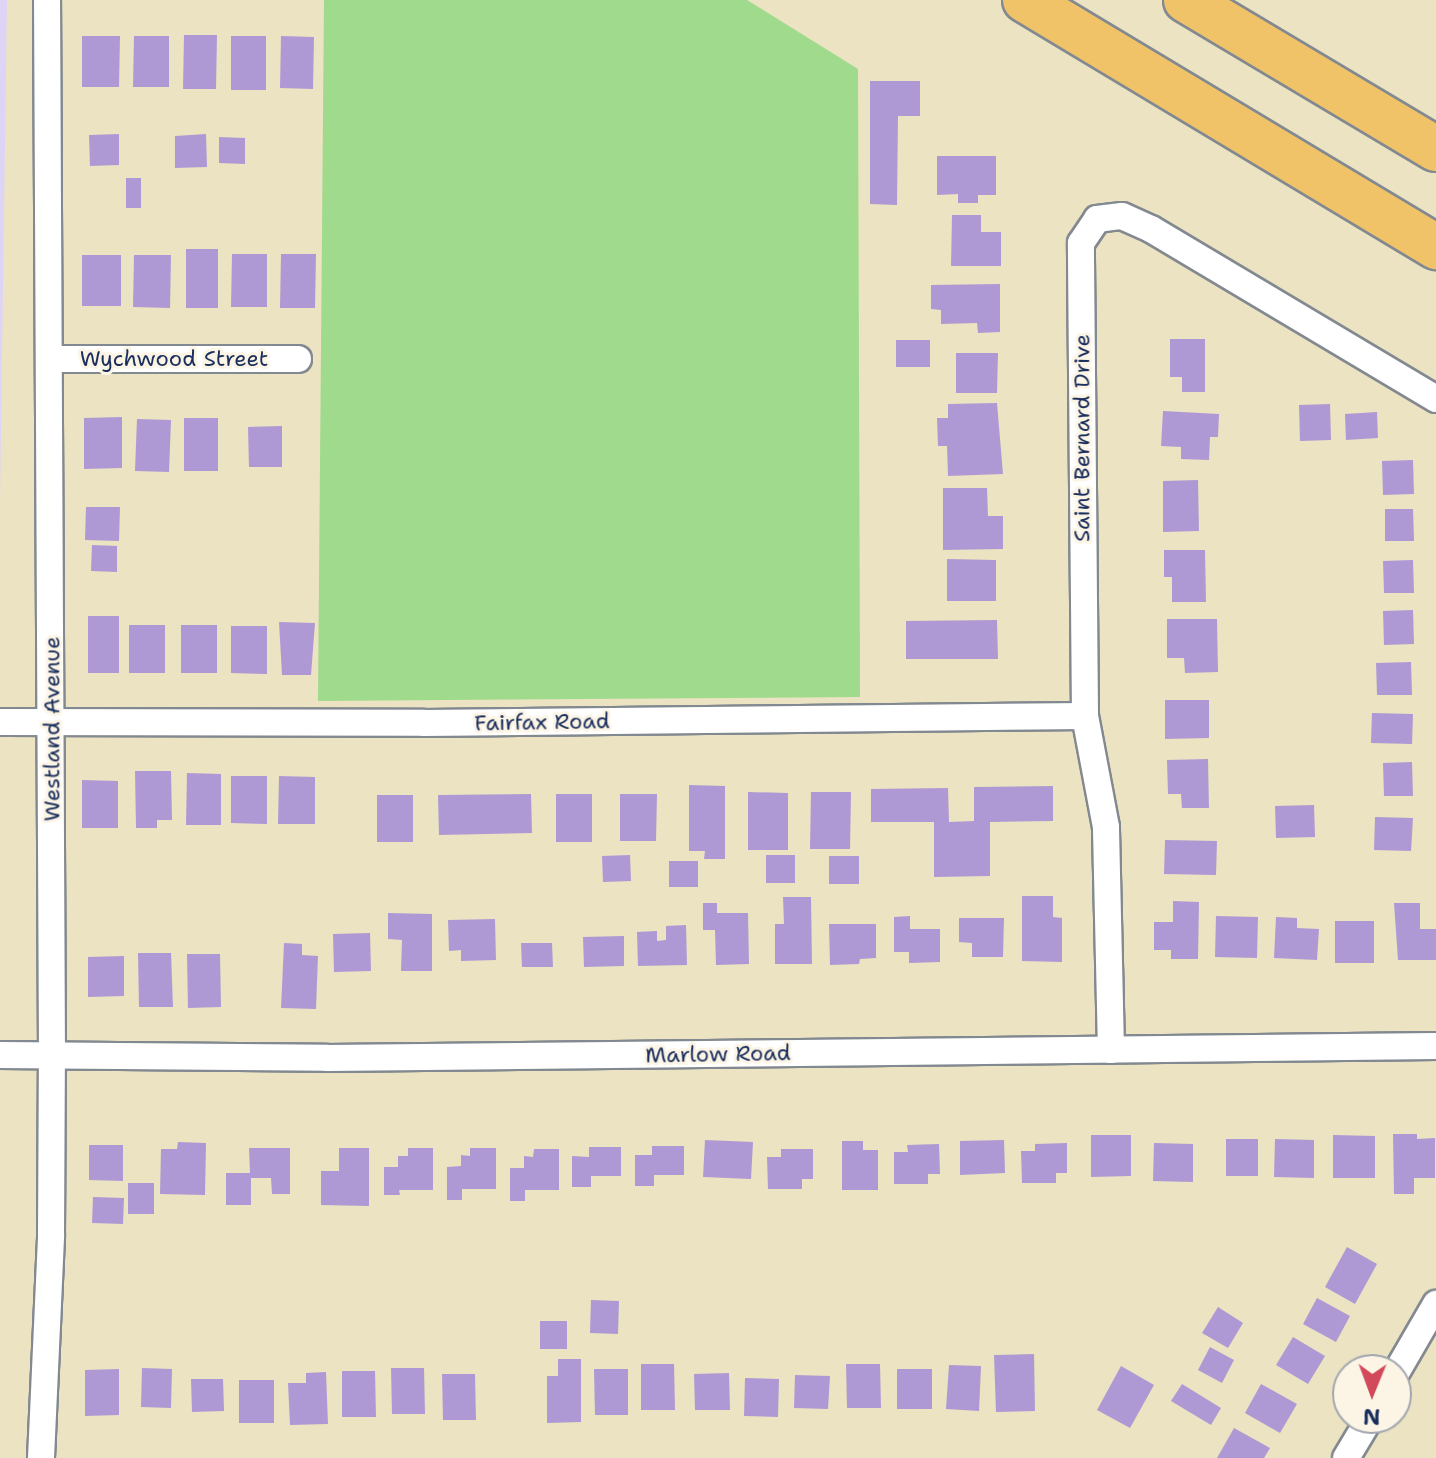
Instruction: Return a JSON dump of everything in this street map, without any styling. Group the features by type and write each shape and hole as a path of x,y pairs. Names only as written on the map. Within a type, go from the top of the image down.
{"highway":[{"path":"1025,0 1436,247"},
{"path":"1186,0 1436,149"}],"street":[{"name":"Westland Avenue","path":"41,1458 51,1234 52,1055 47,0"},
{"name":"Saint Bernard Drive","path":"1111,1050 1106,827 1085,716 1081,243 1097,219 1122,216 1151,229 1436,399"},
{"name":"Wychwood Street","path":"50,359 298,359"},
{"name":"Fairfax Road","path":"0,722 424,723 1085,716"},
{"name":"Marlow Road","path":"0,1055 327,1058 1436,1046"},
{"path":"1407,1354 1436,1304"},
{"path":"1346,1458 1360,1434"}],"shaded area":[{"path":"0,0 7,0 0,502"}],"green space":[{"path":"324,0 747,0 858,69 860,697 318,701"}],"building":[{"path":"184,35 217,35 216,89 183,89"},
{"path":"82,36 120,36 119,87 82,87"},
{"path":"134,36 169,36 169,87 133,87"},
{"path":"231,36 266,36 266,90 231,90"},
{"path":"281,36 314,37 313,89 280,88"},
{"path":"870,81 920,81 920,116 898,116 897,205 870,204"},
{"path":"119,134 119,165 90,166 89,135"},
{"path":"206,134 207,167 175,168 175,136"},
{"path":"219,137 245,138 245,164 219,163"},
{"path":"937,156 996,156 996,195 978,195 978,203 958,203 958,194 937,195"},
{"path":"126,178 141,178 141,208 126,208"},
{"path":"952,215 981,215 981,232 1001,232 1001,266 951,266"},
{"path":"186,249 218,249 218,308 186,308"},
{"path":"232,254 267,254 267,307 231,307"},
{"path":"281,254 316,254 315,308 280,308"},
{"path":"82,255 121,255 121,306 82,306"},
{"path":"134,255 171,255 170,308 133,307"},
{"path":"1000,284 1000,332 978,333 977,323 941,324 941,310 931,309 931,285"},
{"path":"1170,339 1205,339 1205,392 1182,392 1182,377 1170,377"},
{"path":"896,340 930,340 930,367 896,367"},
{"path":"956,353 998,353 997,393 956,393"},
{"path":"997,403 1003,474 948,476 947,446 938,446 937,418 948,418 948,404"},
{"path":"1330,404 1331,440 1300,441 1299,405"},
{"path":"1163,411 1219,414 1218,437 1210,437 1209,460 1181,459 1181,447 1161,446"},
{"path":"1377,412 1378,438 1346,440 1345,414"},
{"path":"122,417 122,468 84,469 84,418"},
{"path":"184,418 218,418 218,471 184,471"},
{"path":"137,419 171,420 169,472 135,471"},
{"path":"282,426 282,467 249,467 248,427"},
{"path":"1413,460 1414,494 1383,495 1382,461"},
{"path":"1198,480 1199,531 1163,532 1163,481"},
{"path":"943,488 987,488 988,516 1003,516 1003,549 943,550"},
{"path":"86,507 120,507 119,541 85,540"},
{"path":"1385,509 1413,509 1414,541 1385,541"},
{"path":"92,545 117,546 117,572 91,571"},
{"path":"1164,550 1205,550 1206,602 1172,602 1172,577 1164,577"},
{"path":"947,559 996,560 996,601 947,601"},
{"path":"1413,560 1414,593 1384,593 1383,561"},
{"path":"1413,610 1414,644 1384,645 1383,611"},
{"path":"88,616 119,616 119,673 88,673"},
{"path":"1167,619 1217,619 1218,672 1185,673 1184,658 1167,658"},
{"path":"997,620 998,659 906,659 906,621"},
{"path":"279,622 315,623 311,675 282,675"},
{"path":"129,625 165,625 165,673 129,673"},
{"path":"181,625 217,625 217,673 181,673"},
{"path":"231,626 267,626 267,674 231,673"},
{"path":"1411,662 1412,695 1377,695 1376,663"},
{"path":"1165,700 1209,700 1209,738 1165,739"},
{"path":"1372,713 1413,714 1412,744 1371,743"},
{"path":"1208,759 1209,808 1182,808 1181,794 1168,794 1167,760"},
{"path":"1412,762 1413,796 1384,796 1383,763"},
{"path":"135,771 171,771 172,820 157,820 157,828 136,828"},
{"path":"187,773 221,774 221,825 186,825"},
{"path":"231,776 267,776 267,824 231,823"},
{"path":"279,776 315,777 315,824 278,824"},
{"path":"82,780 118,781 118,828 82,828"},
{"path":"689,785 725,786 725,859 704,859 705,851 689,851"},
{"path":"1053,786 1053,821 990,822 990,876 934,877 934,822 871,822 871,789 948,788 949,822 974,821 974,787"},
{"path":"748,792 788,793 788,850 748,850"},
{"path":"811,792 851,792 850,849 810,849"},
{"path":"531,794 532,833 439,835 438,795"},
{"path":"556,794 592,794 592,842 556,842"},
{"path":"620,794 657,794 656,841 620,841"},
{"path":"377,795 413,795 413,842 377,842"},
{"path":"1314,805 1315,837 1276,838 1275,806"},
{"path":"1375,817 1413,818 1411,851 1374,850"},
{"path":"1165,840 1217,841 1216,875 1164,874"},
{"path":"630,855 631,881 603,882 602,856"},
{"path":"766,855 795,855 795,883 766,883"},
{"path":"829,856 859,856 859,884 829,884"},
{"path":"669,861 698,861 698,887 669,887"},
{"path":"1022,896 1053,896 1053,917 1062,918 1062,962 1022,961"},
{"path":"783,897 811,897 812,964 775,964 775,924 784,924"},
{"path":"1173,901 1199,902 1198,959 1171,959 1171,950 1154,950 1154,922 1173,922"},
{"path":"703,903 717,903 717,913 748,913 749,964 716,965 715,930 703,930"},
{"path":"1394,903 1420,903 1420,929 1436,929 1436,960 1398,960"},
{"path":"388,913 432,914 432,971 401,971 402,940 388,939"},
{"path":"910,916 910,929 940,929 940,962 909,963 909,952 894,952 894,917"},
{"path":"1216,916 1258,917 1257,958 1215,957"},
{"path":"1276,917 1297,918 1297,928 1319,929 1317,960 1274,958"},
{"path":"959,918 1004,918 1003,957 972,957 972,943 959,942"},
{"path":"495,919 496,960 461,961 461,950 449,951 448,920"},
{"path":"1335,921 1374,921 1374,963 1335,963"},
{"path":"829,924 876,924 876,958 860,959 859,964 830,965"},
{"path":"686,925 687,965 638,966 637,932 657,931 657,941 666,940 666,926"},
{"path":"370,933 371,971 334,972 333,934"},
{"path":"624,936 624,966 584,967 583,937"},
{"path":"284,943 302,944 302,955 318,956 316,1009 281,1008"},
{"path":"521,943 552,943 553,967 522,967"},
{"path":"138,953 171,953 173,1007 139,1007"},
{"path":"187,954 220,954 221,1007 188,1008"},
{"path":"124,956 124,996 88,997 88,957"},
{"path":"1393,1134 1417,1134 1417,1139 1435,1138 1435,1178 1414,1178 1414,1194 1394,1194"},
{"path":"1091,1135 1131,1135 1131,1176 1091,1177"},
{"path":"1333,1135 1375,1136 1375,1178 1333,1178"},
{"path":"1226,1139 1258,1139 1258,1176 1226,1176"},
{"path":"1275,1139 1314,1140 1314,1178 1274,1177"},
{"path":"705,1140 753,1142 751,1179 703,1177"},
{"path":"1004,1140 1005,1173 960,1175 960,1141"},
{"path":"842,1141 863,1141 863,1150 878,1150 878,1190 842,1190"},
{"path":"178,1142 206,1143 205,1195 160,1194 161,1149 177,1149"},
{"path":"1067,1143 1067,1173 1056,1173 1056,1183 1022,1183 1021,1151 1035,1151 1035,1144"},
{"path":"1154,1143 1193,1144 1193,1182 1153,1181"},
{"path":"939,1144 940,1174 928,1174 928,1184 894,1184 894,1152 908,1152 907,1145"},
{"path":"89,1145 123,1145 123,1181 89,1180"},
{"path":"652,1146 684,1146 684,1175 654,1175 654,1186 635,1186 635,1155 652,1155"},
{"path":"589,1147 621,1147 621,1176 591,1176 591,1187 572,1187 572,1156 589,1157"},
{"path":"249,1148 290,1148 290,1194 272,1194 271,1178 251,1178 251,1205 226,1205 226,1173 250,1173"},
{"path":"339,1148 369,1148 369,1206 321,1205 321,1171 339,1171"},
{"path":"408,1148 433,1148 433,1190 399,1190 400,1195 384,1195 384,1167 398,1167 398,1156 408,1156"},
{"path":"470,1148 496,1148 496,1189 462,1189 462,1200 447,1200 447,1167 461,1166 461,1155 470,1156"},
{"path":"534,1149 559,1149 559,1190 525,1190 525,1201 510,1201 510,1168 524,1168 524,1156 533,1157"},
{"path":"781,1149 813,1149 813,1179 802,1179 802,1189 768,1189 767,1157 781,1157"},
{"path":"128,1183 154,1183 154,1214 128,1214"},
{"path":"93,1197 124,1198 123,1224 92,1223"},
{"path":"1347,1247 1377,1264 1355,1304 1325,1287"},
{"path":"1317,1298 1350,1316 1336,1342 1303,1324"},
{"path":"591,1300 619,1301 618,1334 590,1333"},
{"path":"1218,1307 1243,1323 1228,1348 1202,1333"},
{"path":"540,1321 567,1321 567,1349 540,1349"},
{"path":"1293,1337 1325,1356 1308,1384 1276,1365"},
{"path":"1210,1347 1234,1360 1222,1383 1198,1370"},
{"path":"1034,1354 1035,1411 996,1412 994,1355"},
{"path":"558,1359 581,1359 581,1422 547,1423 547,1376 558,1376"},
{"path":"641,1364 674,1364 675,1410 641,1410"},
{"path":"846,1364 880,1364 881,1408 847,1408"},
{"path":"949,1365 981,1366 979,1411 946,1409"},
{"path":"1121,1366 1154,1385 1130,1428 1097,1410"},
{"path":"142,1368 172,1369 171,1408 141,1407"},
{"path":"391,1368 424,1368 425,1414 392,1414"},
{"path":"119,1369 119,1415 85,1416 85,1370"},
{"path":"594,1369 628,1369 628,1415 595,1415"},
{"path":"897,1369 932,1369 932,1409 897,1409"},
{"path":"342,1371 375,1371 376,1417 342,1417"},
{"path":"326,1372 328,1424 290,1425 288,1383 306,1383 306,1373"},
{"path":"729,1373 730,1410 695,1410 694,1374"},
{"path":"442,1374 475,1374 476,1420 443,1420"},
{"path":"795,1375 830,1376 828,1409 794,1408"},
{"path":"745,1378 779,1379 778,1417 744,1416"},
{"path":"191,1379 223,1379 224,1411 192,1412"},
{"path":"239,1380 274,1380 274,1423 239,1423"},
{"path":"1182,1384 1221,1408 1211,1425 1171,1401"},
{"path":"1261,1384 1297,1404 1280,1433 1245,1413"},
{"path":"1234,1428 1270,1448 1264,1458 1217,1458"}]}
